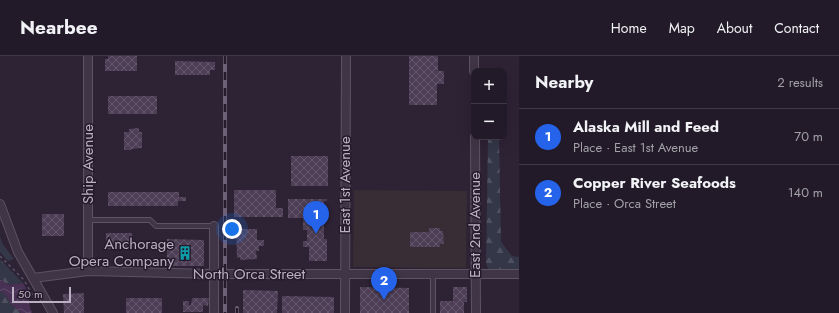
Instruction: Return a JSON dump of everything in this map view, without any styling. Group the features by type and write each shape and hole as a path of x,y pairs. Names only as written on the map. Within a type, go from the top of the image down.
{"street":[{"name":"Ship Avenue","path":"88,56 88,271"},
{"name":"East 1st Avenue","path":"345,313 346,56"},
{"path":"474,56 474,68"},
{"name":"East 2nd Avenue","path":"475,140 476,313"},
{"path":"0,204 18,252 53,313"},
{"path":"214,226 214,313"},
{"name":"North Orca Street","path":"33,278 88,271 214,274 519,274"}],"lane":[{"path":"88,220 150,220 156,226 214,226"},
{"path":"433,274 433,313"}],"path":[{"path":"0,256 24,280 39,306"}],"shaded area":[{"path":"354,190 467,191 466,268 353,267"}],"green space":[{"path":"488,140 499,140 501,242 512,256 519,257 519,270 488,269 486,262"},
{"path":"0,236 2,243 14,259 8,261 0,252"},
{"path":"0,259 23,283 8,285 0,279"},
{"path":"0,291 12,305 21,313 0,313"}],"water":[{"path":"0,279 8,285 23,283 27,291 32,313 21,313 12,305 0,291"}],"building":[{"path":"108,56 137,56 137,71 105,71 105,59 108,59"},
{"path":"409,56 438,56 438,71 444,71 444,84 437,84 437,105 409,105"},
{"path":"175,61 215,62 215,70 210,70 210,75 175,75"},
{"path":"108,96 157,96 157,114 108,114"},
{"path":"139,128 139,132 142,132 142,148 124,150 124,132 129,132 129,129"},
{"path":"291,156 328,156 328,186 291,186"},
{"path":"234,190 276,190 276,208 283,208 283,217 234,217"},
{"path":"108,192 179,192 179,197 186,197 186,201 178,201 178,206 108,206"},
{"path":"288,199 327,199 327,201 324,201 324,239 327,239 327,261 309,261 309,247 303,247 303,241 307,241 307,230 303,230 303,218 288,218"},
{"path":"42,214 64,214 64,236 42,236"},
{"path":"429,228 440,228 440,231 443,231 444,244 440,244 440,247 410,247 410,232 429,232"},
{"path":"236,229 257,229 257,240 264,240 264,246 259,246 259,251 256,251 257,259 240,260 240,257 237,258"},
{"path":"106,233 132,233 132,249 106,249"},
{"name":"Anchorage Opera Company","path":"167,239 204,240 204,266 167,266"},
{"path":"360,287 409,288 409,313 360,313"},
{"path":"453,287 467,287 467,302 464,302 464,313 440,313 440,301 453,301"},
{"path":"243,290 278,291 277,313 243,313"},
{"path":"84,293 84,313 64,313 63,294"},
{"path":"282,296 334,297 334,313 282,313"},
{"path":"126,298 162,298 162,313 126,313"},
{"path":"192,298 209,298 208,306 203,305 203,312 183,312 183,301 189,301 189,305 191,305"}],"railway":[{"path":"225,56 225,313"},
{"path":"237,308 237,313"}],"place":[{"name":"Alaska Mill and Feed","path":"316,234"},
{"name":"Anchorage Opera Company","path":"185,253"},
{"name":"Copper River Seafoods","path":"384,300"}]}
